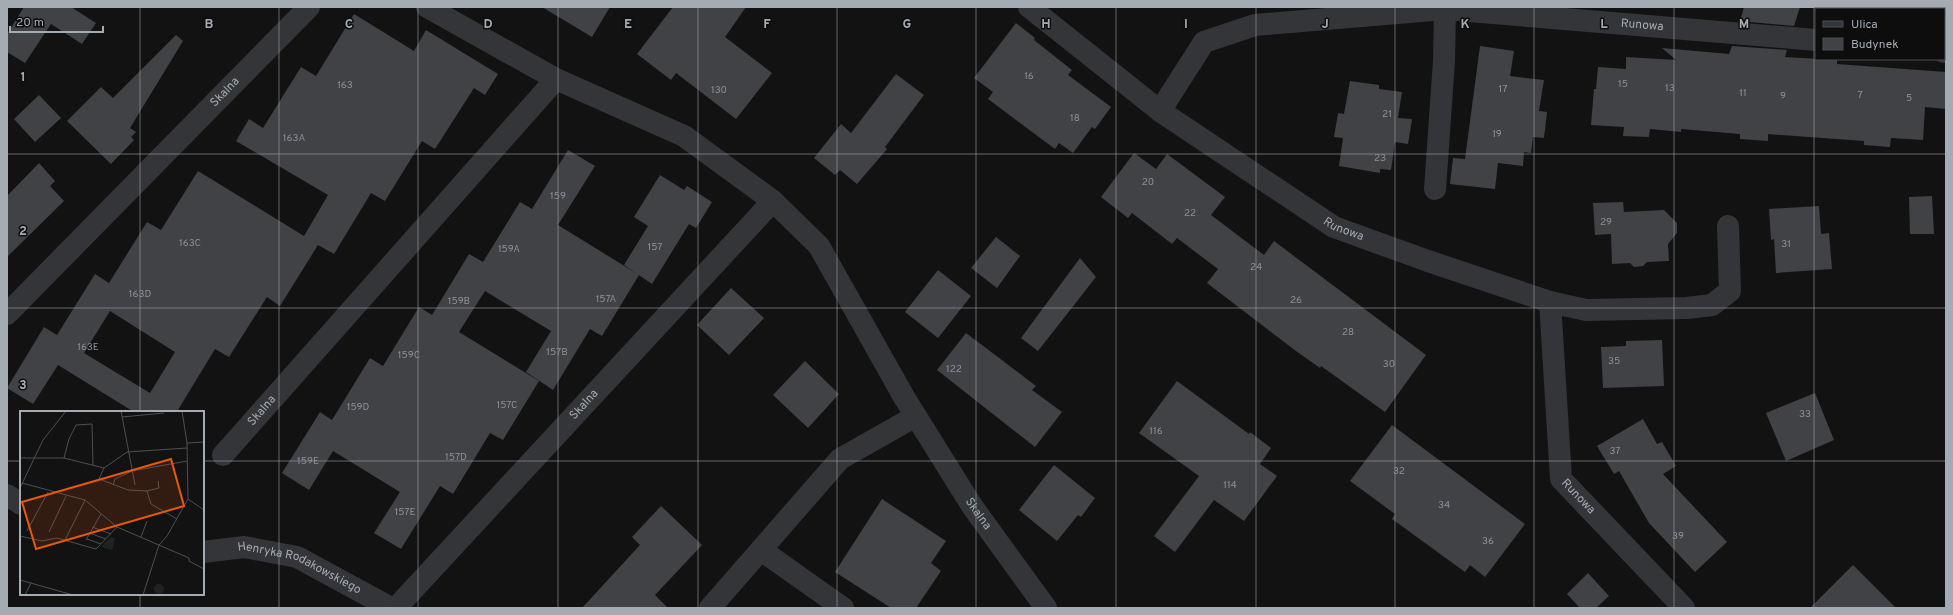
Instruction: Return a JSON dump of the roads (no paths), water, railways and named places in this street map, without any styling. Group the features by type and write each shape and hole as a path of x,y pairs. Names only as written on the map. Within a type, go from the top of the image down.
{"street":[{"name":"Skalna","path":"7,314 309,7"},
{"name":"Skalna","path":"426,7 556,79 684,136 773,201 819,246 904,397 972,506 1046,608"},
{"name":"Runowa","path":"1030,7 1160,111 1334,227 1428,262 1550,302 1586,310 1687,308 1712,305 1730,291 1728,226"},
{"name":"Runowa","path":"1160,111 1204,42 1255,25 1445,8 1815,40"},
{"path":"1435,189 1444,61 1445,8"},
{"name":"Skalna","path":"223,455 556,79"},
{"name":"Skalna","path":"396,608 773,201"},
{"name":"Runowa","path":"1550,302 1562,479 1684,608"},
{"path":"710,608 840,459 916,416"},
{"path":"7,495 20,503"},
{"name":"Henryka Rodakowskiego","path":"204,552 244,547 297,557 391,608"},
{"path":"761,550 843,608"}]}
